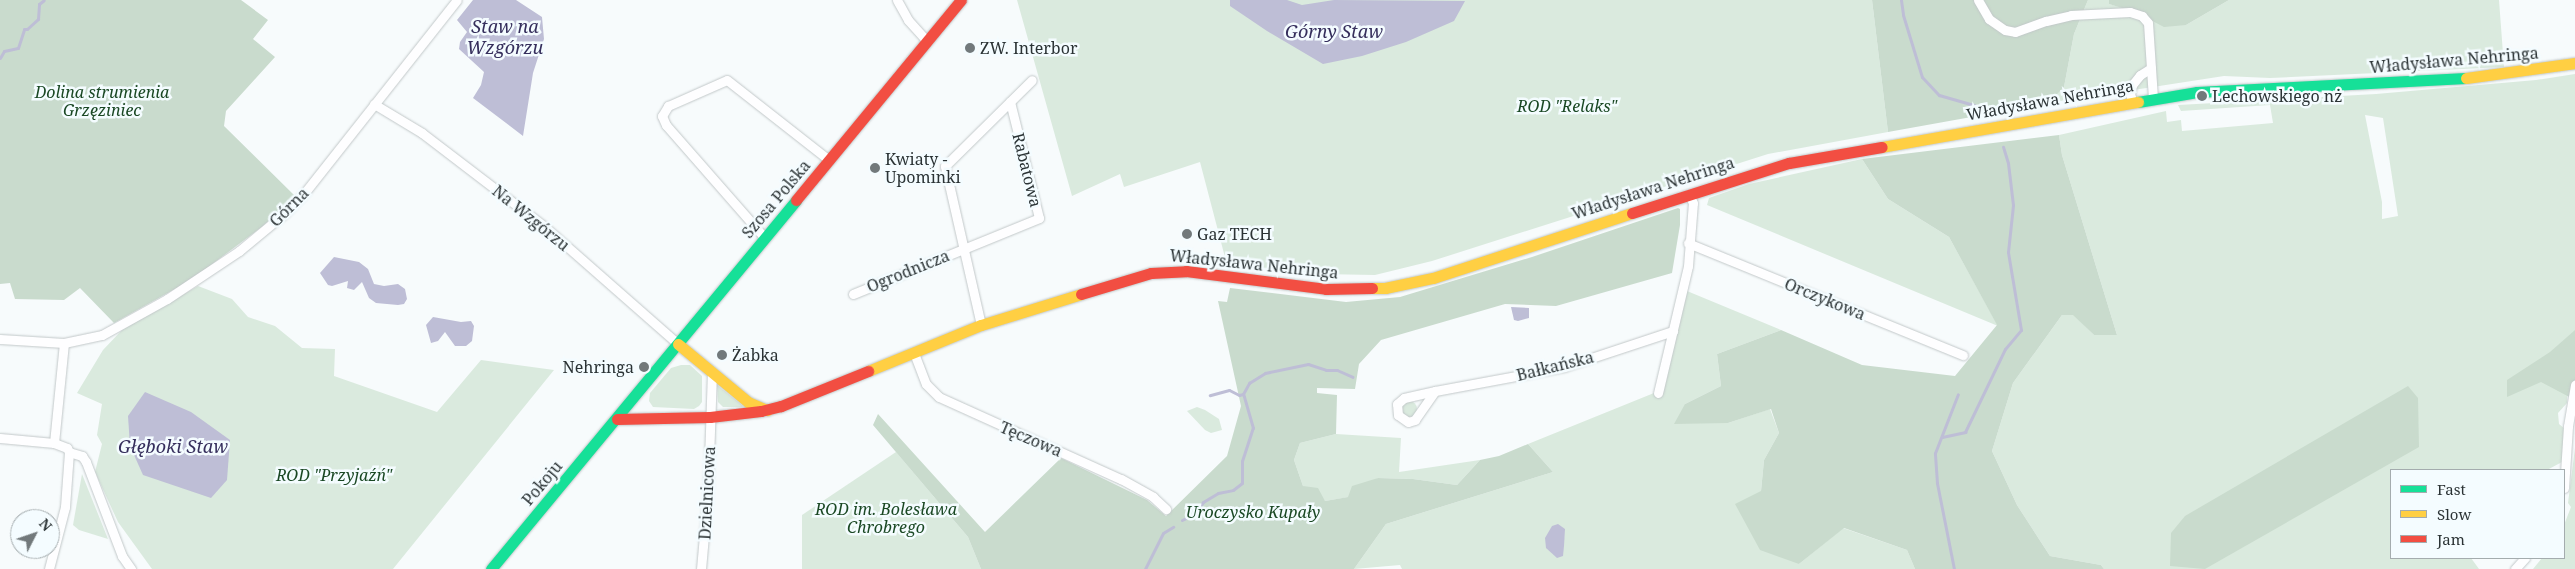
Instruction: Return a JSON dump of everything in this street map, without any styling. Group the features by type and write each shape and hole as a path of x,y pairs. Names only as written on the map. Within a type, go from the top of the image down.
{"street":[{"name":"Górna","path":"0,338 64,343 102,336 203,276 250,242 296,202 457,0"},
{"path":"897,0 908,20 927,41"},
{"name":"Szosa Polska","path":"616,418 961,0"},
{"path":"1978,2 1989,19 2005,30 2015,32 2046,20 2072,15 2130,12 2142,16 2148,23 2153,99"},
{"name":"Władysława Nehringa","path":"616,418 710,417 767,410 802,399 981,325 1138,276 1167,270 1198,272 1326,289 1364,290 1407,284 1444,274 1789,163 2153,99 2232,90 2483,77 2575,64"},
{"path":"2133,102 2130,94 2132,85 2151,68"},
{"path":"764,238 666,125 662,116 668,106 728,80 829,160"},
{"name":"Rabatowa","path":"945,166 1032,80"},
{"name":"Rabatowa","path":"963,249 1039,218 1010,102"},
{"name":"Na Wzgórzu","path":"374,104 422,133 538,222 678,344"},
{"name":"Ogrodnicza","path":"945,166 981,325"},
{"path":"1658,393 1688,266 1688,243 1693,203 1689,194"},
{"name":"Orczykowa","path":"1688,243 1962,355"},
{"name":"Ogrodnicza","path":"852,294 963,249"},
{"name":"Bałkańska","path":"1435,392 1564,367 1673,331"},
{"path":"54,443 64,343"},
{"path":"678,344 742,397 767,410"},
{"name":"Tęczowa","path":"914,353 926,384 938,398 1121,478 1153,497 1166,509"},
{"path":"710,417 712,371"},
{"path":"2565,472 2568,426 2575,385"},
{"path":"742,397 746,407 743,414"},
{"name":"Dzielnicowa","path":"701,569 708,491 710,417"},
{"name":"Pokoju","path":"491,569 616,418"},
{"path":"0,438 54,443 82,456 122,556 131,569"},
{"path":"49,569 65,507 70,452"},
{"path":"2515,569 2524,559"}],"green space":[{"name":"Dolina strumienia Grzęziniec","path":"0,0 241,0 268,20 253,39 275,57 226,111 224,126 295,196 263,226 191,280 114,323 80,288 64,300 15,299 10,283 0,284"},
{"name":"ROD \"Relaks\"","path":"1017,0 1872,0 1888,132 1768,154 1432,261 1375,275 1320,274 1227,265 1200,162 1124,187 1120,174 1072,196"},
{"path":"1872,0 2088,0 2074,34 2064,87 2049,103 1888,132"},
{"path":"2088,0 2109,0 2109,4 2186,25 2229,0 2499,0 2504,67 2270,78 2224,76 2049,103 2064,87 2074,34"},
{"path":"2109,0 2229,0 2186,25 2164,27 2135,12 2109,4"},
{"path":"2575,74 2575,356 2568,371 2567,403 2558,413 2559,424 2565,429 2562,462 2549,469 2390,469 2390,559 2472,559 2479,569 2104,569 2101,565 2050,556 2017,505 1992,451 2013,383 2062,315 2073,314 2094,335 2117,335 2062,155 2059,135 2166,111 2167,122 2181,120 2182,131 2273,123 2270,105 2181,111 2178,105 2376,94 2536,80","holes":["2365,115 2383,118 2398,216 2382,219 2382,202"]},
{"path":"2059,135 2062,155 2117,335 2094,335 2073,315 2062,315 2013,383 1992,451 2017,505 2050,556 2101,565 2104,569 1915,569 1907,550 1844,528 1799,564 1760,550 1735,504 1761,491 1764,460 1779,433 1771,409 1728,423 1674,424 1685,404 1721,386 1717,354 1781,330 1862,365 1955,376 1997,325 1949,237 1888,199 1862,159"},
{"path":"1862,159 1888,199 1949,237 1998,326 1707,205 1709,198 1749,184"},
{"name":"Uroczysko Kupały","path":"1678,208 1680,209 1680,225 1672,273 1556,306 1505,304 1381,340 1359,364 1355,389 1317,388 1317,393 1337,395 1336,434 1300,443 1294,460 1303,486 1318,488 1325,501 1348,497 1352,486 1378,478 1413,479 1457,485 1480,460 1499,456 1528,444 1553,472 1386,524 1354,569 981,569 968,537 873,425 878,414 985,532 1061,458 1147,500 1166,516 1227,456 1241,406 1218,301 1227,302 1230,288 1346,302 1400,297 1532,257"},
{"name":"ROD \"Przyjaźń\"","path":"198,286 232,299 248,317 275,326 302,348 335,349 334,376 437,412 481,360 554,370 393,569 152,569 118,522 95,472 102,444 97,435 102,404 77,393 103,350 122,330"},
{"path":"1687,291 1781,330 1717,354 1721,386 1685,404 1728,423 1770,409 1779,433 1764,460 1761,491 1799,564 1843,528 1907,550 1915,569 1402,569 1400,565 1354,569 1386,524 1553,472 1528,444 1654,393 1661,395"},
{"path":"2575,330 2575,400 2541,382 2507,397 2507,380 2550,352"},
{"path":"690,365 702,376 702,402 694,409 653,407 649,401 650,393 671,368"},
{"path":"717,385 743,406 723,407 718,402"},
{"path":"2408,386 2418,398 2419,447 2205,569 2170,566 2171,533 2185,516"},
{"path":"1409,401 1417,409 1409,417 1401,409"},
{"path":"1197,407 1219,419 1222,430 1211,433 1205,430 1187,411"},
{"path":"1336,434 1401,438 1399,472 1480,460 1457,485 1413,479 1378,478 1349,497 1325,501 1303,486 1294,460 1300,443"},
{"path":"2575,448 2575,569 2533,569 2541,559 2565,559 2565,522 2571,507 2568,503"},
{"name":"ROD im. Bolesława Chrobrego","path":"896,452 968,537 981,569 802,569 802,515"},
{"path":"82,474 108,539 79,530 73,525"}],"water":[{"name":"Staw na Wzgórzu","path":"473,0 516,0 542,17 544,39 533,73 523,136 473,98 481,85 484,72 459,49 460,42 467,32 457,20"},
{"name":"Górny Staw","path":"1230,0 1287,0 1302,5 1334,0 1465,1 1454,21 1406,42 1362,56 1323,64 1267,31 1230,6"},
{"path":"334,257 359,262 368,269 374,284 384,286 398,284 405,289 407,299 404,304 376,303 369,298 362,282 354,290 347,288 348,281 332,286 328,285 320,273"},
{"path":"1511,307 1529,308 1529,318 1518,321 1514,320"},
{"path":"433,317 461,322 471,321 474,326 472,341 466,346 455,346 445,332 438,341 431,343 426,325"},
{"name":"Głęboki Staw","path":"145,392 191,412 230,440 227,480 211,498 143,475 130,446 128,416"},
{"path":"1558,524 1565,529 1563,556 1557,558 1546,548 1545,538 1552,526"}],"waterway":[{"path":"0,58 4,51 18,48 24,29 27,29 38,19 39,4 44,0"},
{"path":"1901,0 1903,15 1922,77 1939,95 1975,105"},
{"path":"1942,437 1965,432 2005,349 2021,330 2008,252 2013,205 2008,163 2003,147"},
{"path":"1243,394 1249,383 1265,373 1308,364 1326,370 1337,370 1353,377"},
{"path":"1182,520 1194,514 1203,502 1218,493 1233,490 1242,483 1242,461 1253,428 1243,394 1239,395 1229,390 1210,395"},
{"path":"1954,569 1937,483 1935,453 1958,394"},
{"path":"1145,569 1163,533 1173,527"}],"traffic: fast":[{"path":"2138,102 2197,92 2466,78"},
{"path":"491,569 796,200"}],"traffic: slow":[{"path":"2466,78 2575,63"},
{"path":"1882,147 2138,102"},
{"path":"1372,288 1385,288 1433,278 1632,213"},
{"path":"868,371 981,325 1081,294"},
{"path":"678,344 748,402 767,410"}],"traffic: jam":[{"path":"796,200 961,0"},
{"path":"1632,213 1789,163 1882,147"},
{"path":"1081,294 1151,273 1186,271 1326,289 1372,288"},
{"path":"617,419 710,417 761,411 781,406 868,371"}],"place":[{"name":"ZW. Interbor","path":"970,48"},
{"name":"Lechowskiego nż","path":"2202,96"},
{"name":"Kwiaty - Upominki","path":"875,168"},
{"name":"Gaz TECH","path":"1187,234"},
{"name":"Żabka","path":"722,355"},
{"name":"Nehringa","path":"644,367"}]}
